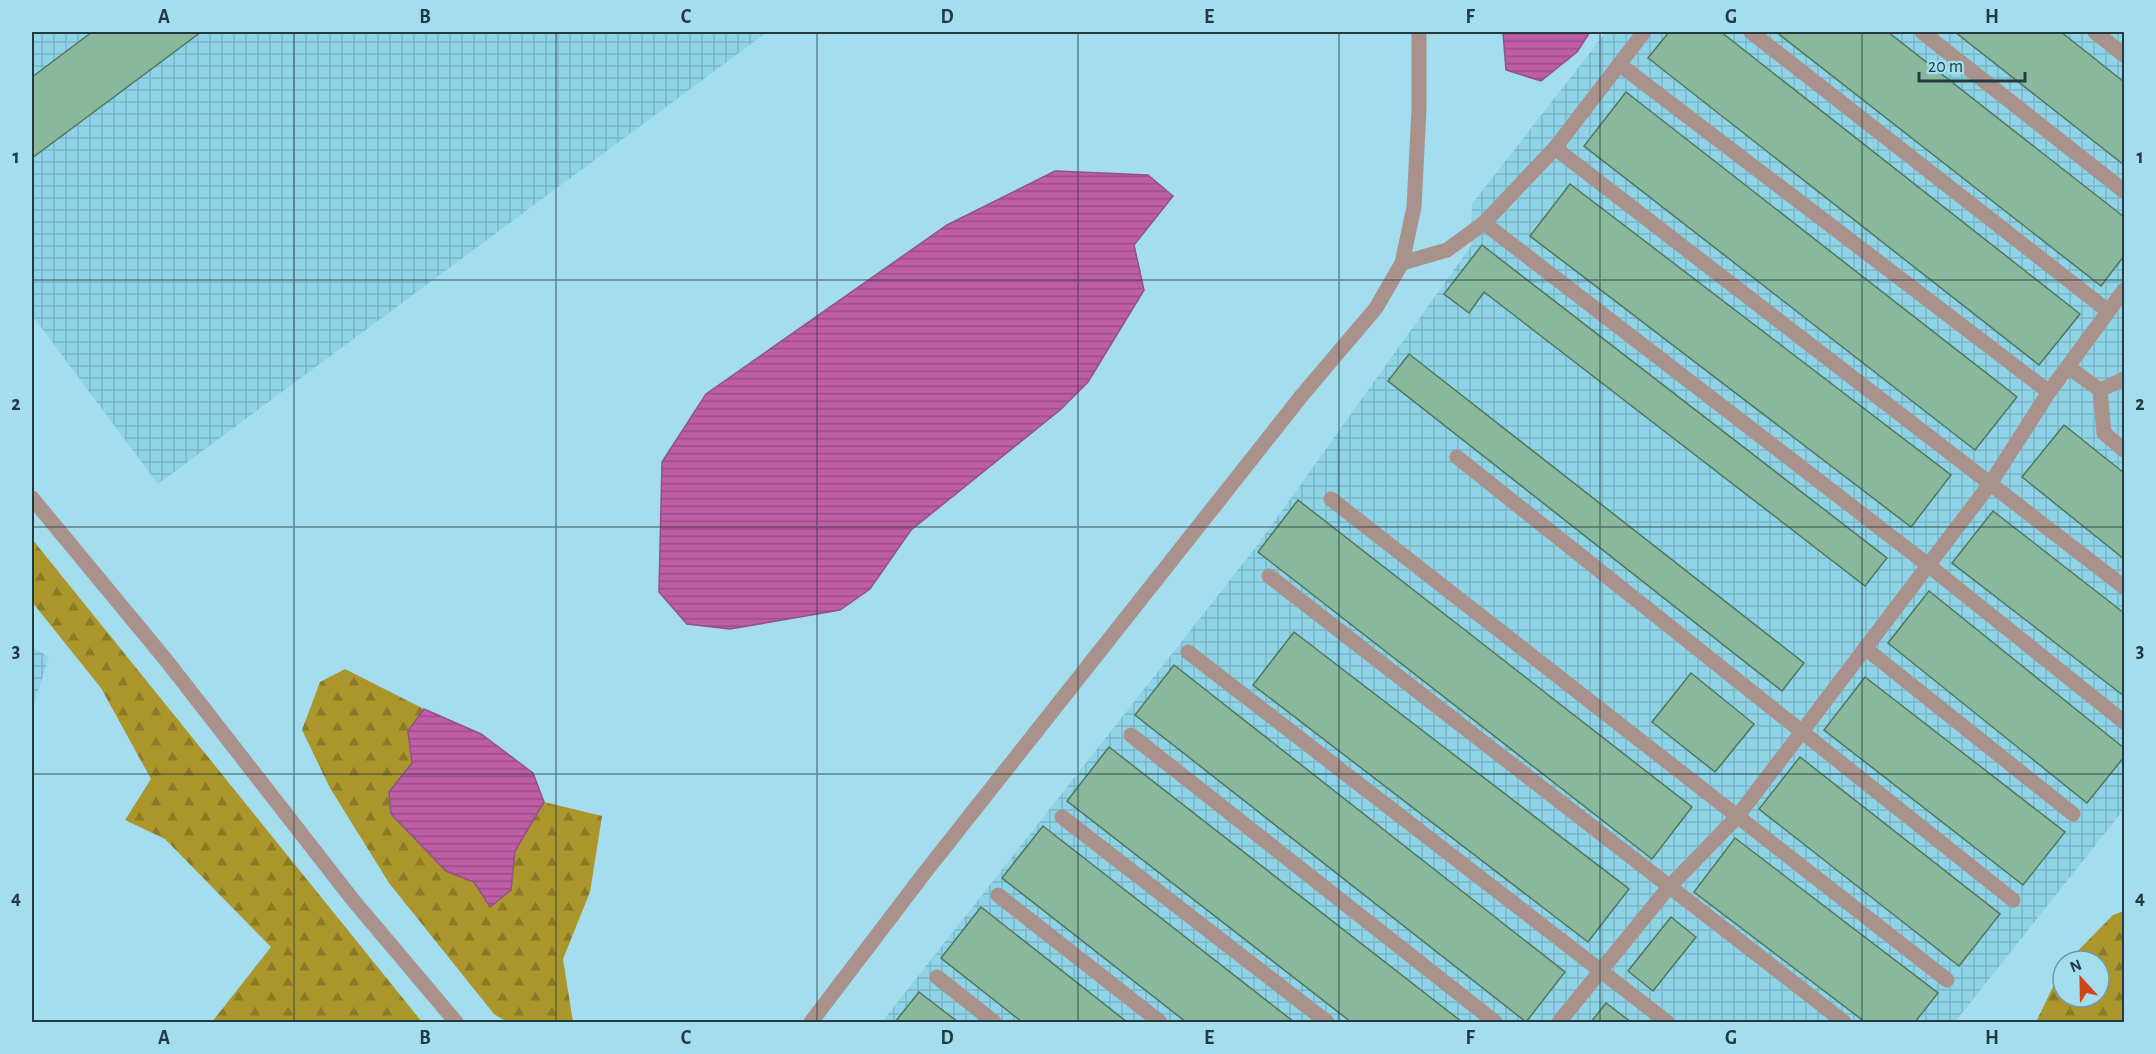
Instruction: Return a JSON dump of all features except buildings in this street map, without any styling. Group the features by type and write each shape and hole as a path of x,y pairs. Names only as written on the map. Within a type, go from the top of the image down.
{"lane":[{"path":"811,1023 926,871 1303,394 1376,308 1402,263 1414,207 1419,109 1419,32"},
{"path":"1402,263 1447,250 1484,223 1555,148 1644,32"},
{"path":"1751,32 2108,311"},
{"path":"1922,32 2124,190"},
{"path":"2095,32 2124,55"},
{"path":"1619,64 2049,392"},
{"path":"1555,148 2124,587"},
{"path":"1484,223 1928,565 2124,722"},
{"path":"1559,1023 1669,887 1737,817 1990,484 2049,392 2124,290"},
{"path":"2068,367 2100,390 2104,433 2124,450"},
{"path":"2100,390 2124,379"},
{"path":"1457,457 2013,900"},
{"path":"32,498 166,660 352,900 456,1023"},
{"path":"1331,499 1947,980"},
{"path":"1269,576 1844,1023"},
{"path":"1865,648 2073,814"},
{"path":"1188,652 1667,1023"},
{"path":"1131,735 1495,1023"},
{"path":"1062,817 1327,1023"},
{"path":"998,895 1160,1023"},
{"path":"937,977 994,1023"}],"shaded area":[{"path":"32,32 767,32 158,484 32,315"},
{"path":"1503,32 1590,32 1577,52 1541,81 1506,70"},
{"path":"1606,32 2124,32 2124,809 1955,1022 882,1022 1256,547 1471,246 1472,204"},
{"path":"1055,171 1148,175 1173,196 1134,245 1144,290 1088,382 1060,410 911,530 870,589 840,610 730,629 687,624 659,592 662,462 706,394 947,225"},
{"path":"32,647 49,657 32,710"},
{"path":"424,709 481,734 533,773 544,802 515,851 511,890 490,907 474,882 446,871 391,814 389,792 412,763 408,731"}],"green space":[{"path":"32,539 422,1022 212,1022 271,947 165,839 125,820 151,779 101,688 32,602"},
{"path":"345,669 424,709 408,731 412,764 389,792 446,870 474,882 490,906 511,890 515,851 544,802 602,816 590,892 563,959 573,1022 507,1022 494,1014 389,883 330,788 302,730 320,682"},
{"path":"2124,911 2124,1022 2036,1022 2051,991 2051,1009 2111,1009 2111,949 2080,949 2113,915"}]}
